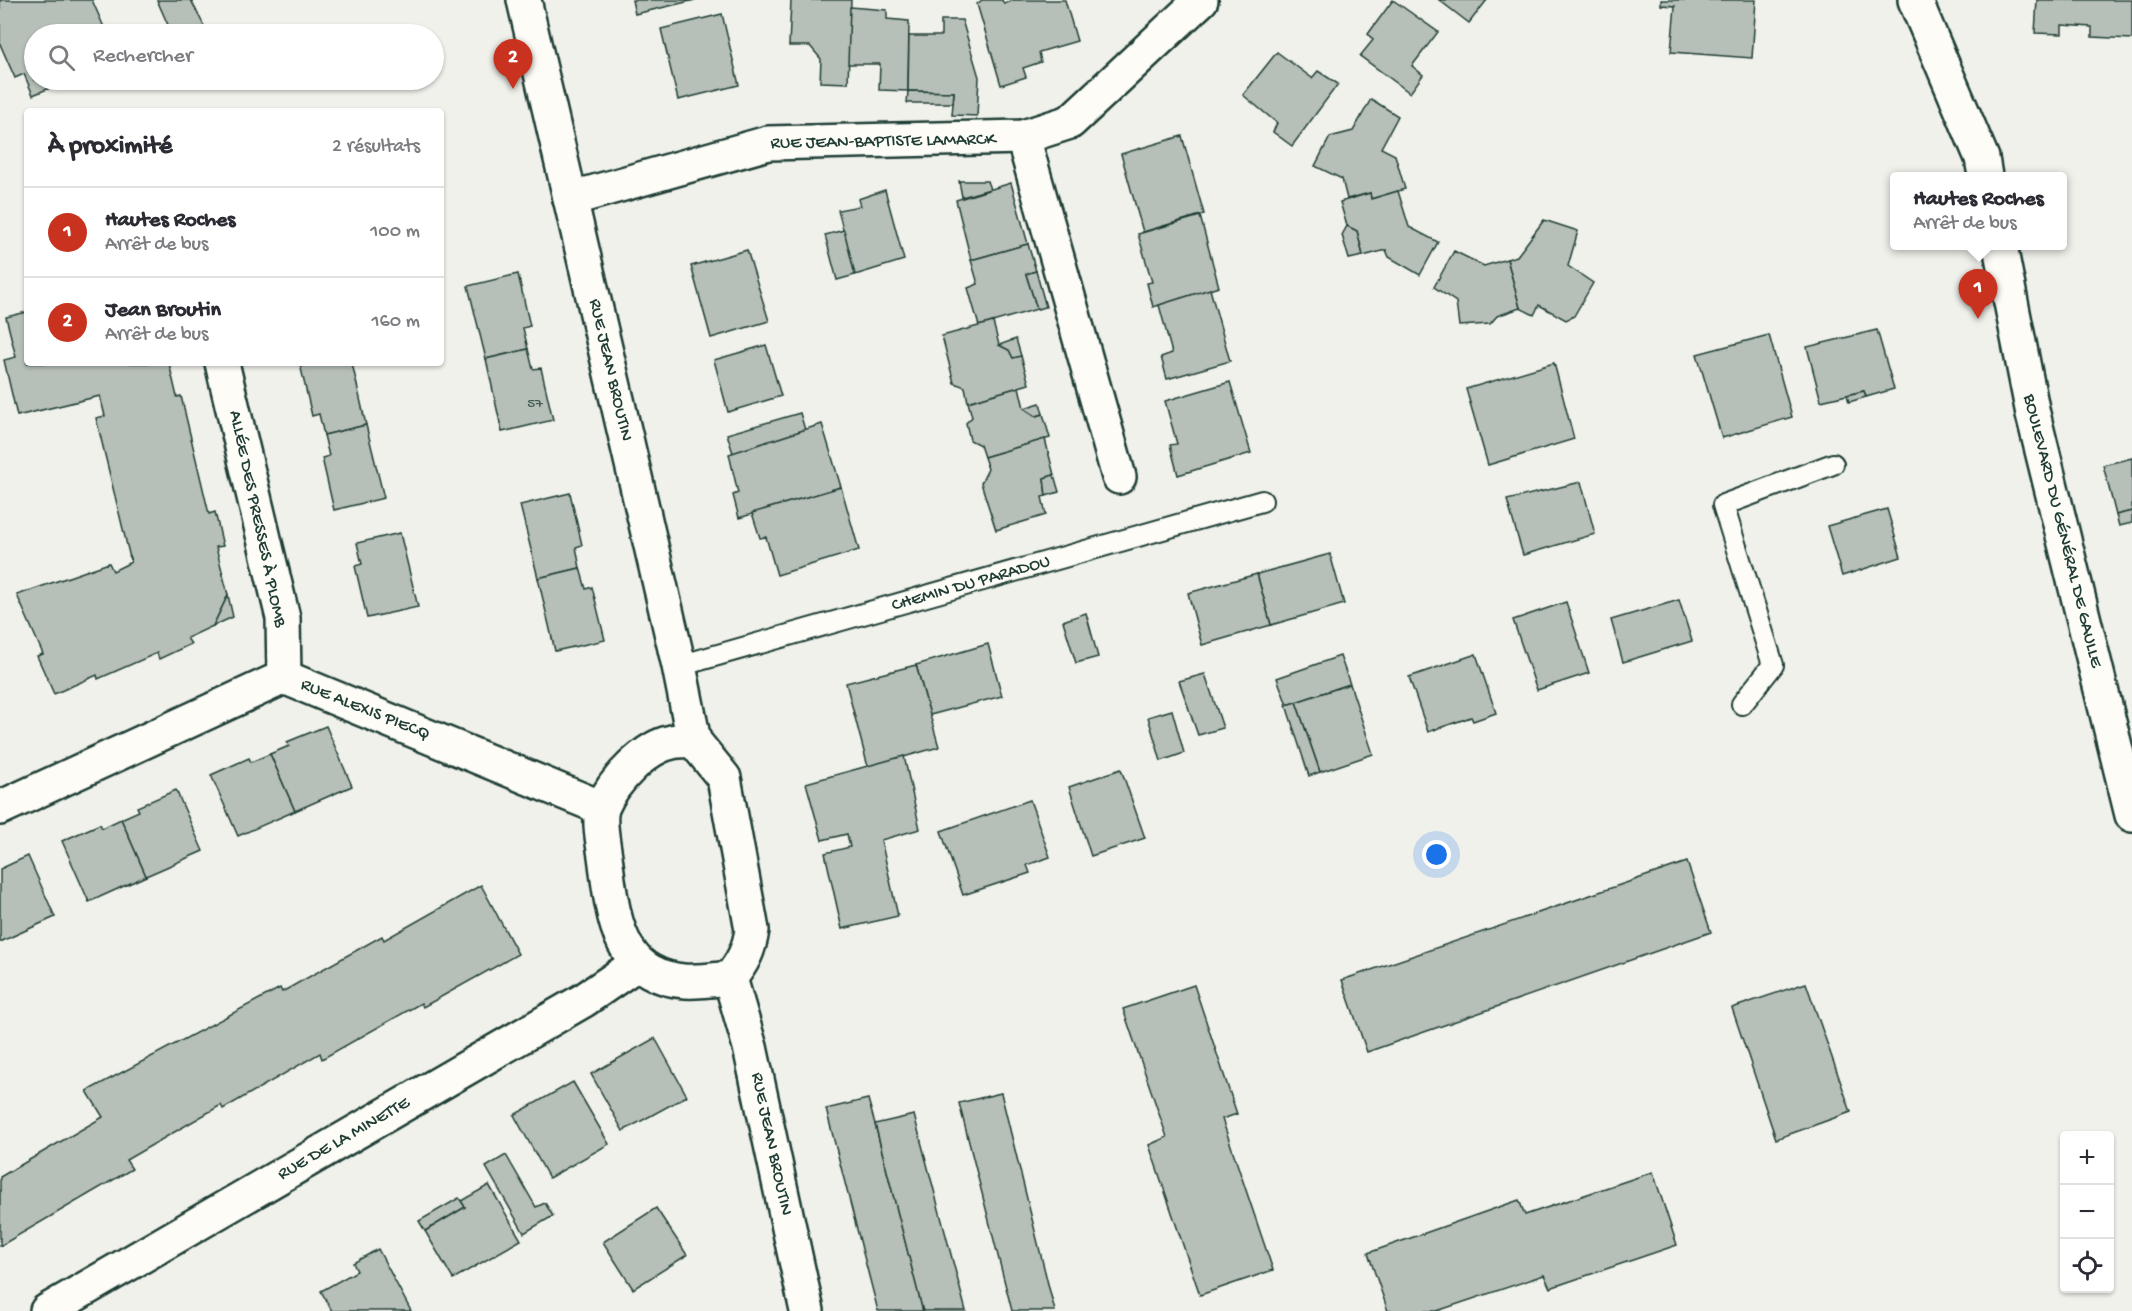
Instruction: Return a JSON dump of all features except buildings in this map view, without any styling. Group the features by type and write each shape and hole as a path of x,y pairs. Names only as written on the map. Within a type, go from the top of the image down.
{"street":[{"name":"RUE JEAN BROUTIN","path":"524,0 679,666 694,741"},
{"name":"RUE JEAN-BAPTISTE LAMARCK","path":"570,200 768,143 1023,137 1070,122 1201,0"},
{"path":"1917,2 1982,158 1984,172"},
{"path":"1023,137 1119,477"},
{"name":"BOULEVARD DU GÉNÉRAL DE GAULLE","path":"2001,250 2032,414 2132,815"},
{"name":"ALLÉE DES PRESSES À PLOMB","path":"223,366 283,618 284,677"},
{"name":"RUE ALEXIS PIECQ","path":"0,808 284,677 602,808"},
{"path":"694,741 724,778 752,930 750,947 743,962 730,978 685,983 651,972 638,963 627,946 614,915 602,835 602,808 619,780 640,758 670,742 694,741"},
{"name":"RUE DE LA MINETTE","path":"47,1311 584,1000 638,963"},
{"name":"RUE JEAN BROUTIN","path":"730,978 750,1047 807,1311"}],"lane":[{"path":"1743,704 1773,665 1723,505 1833,464"},
{"name":"CHEMIN DU PARADOU","path":"679,666 1262,501"}],"place":[{"name":"Jean Broutin","path":"513,89"},
{"name":"Hautes Roches","path":"1978,319"}]}
